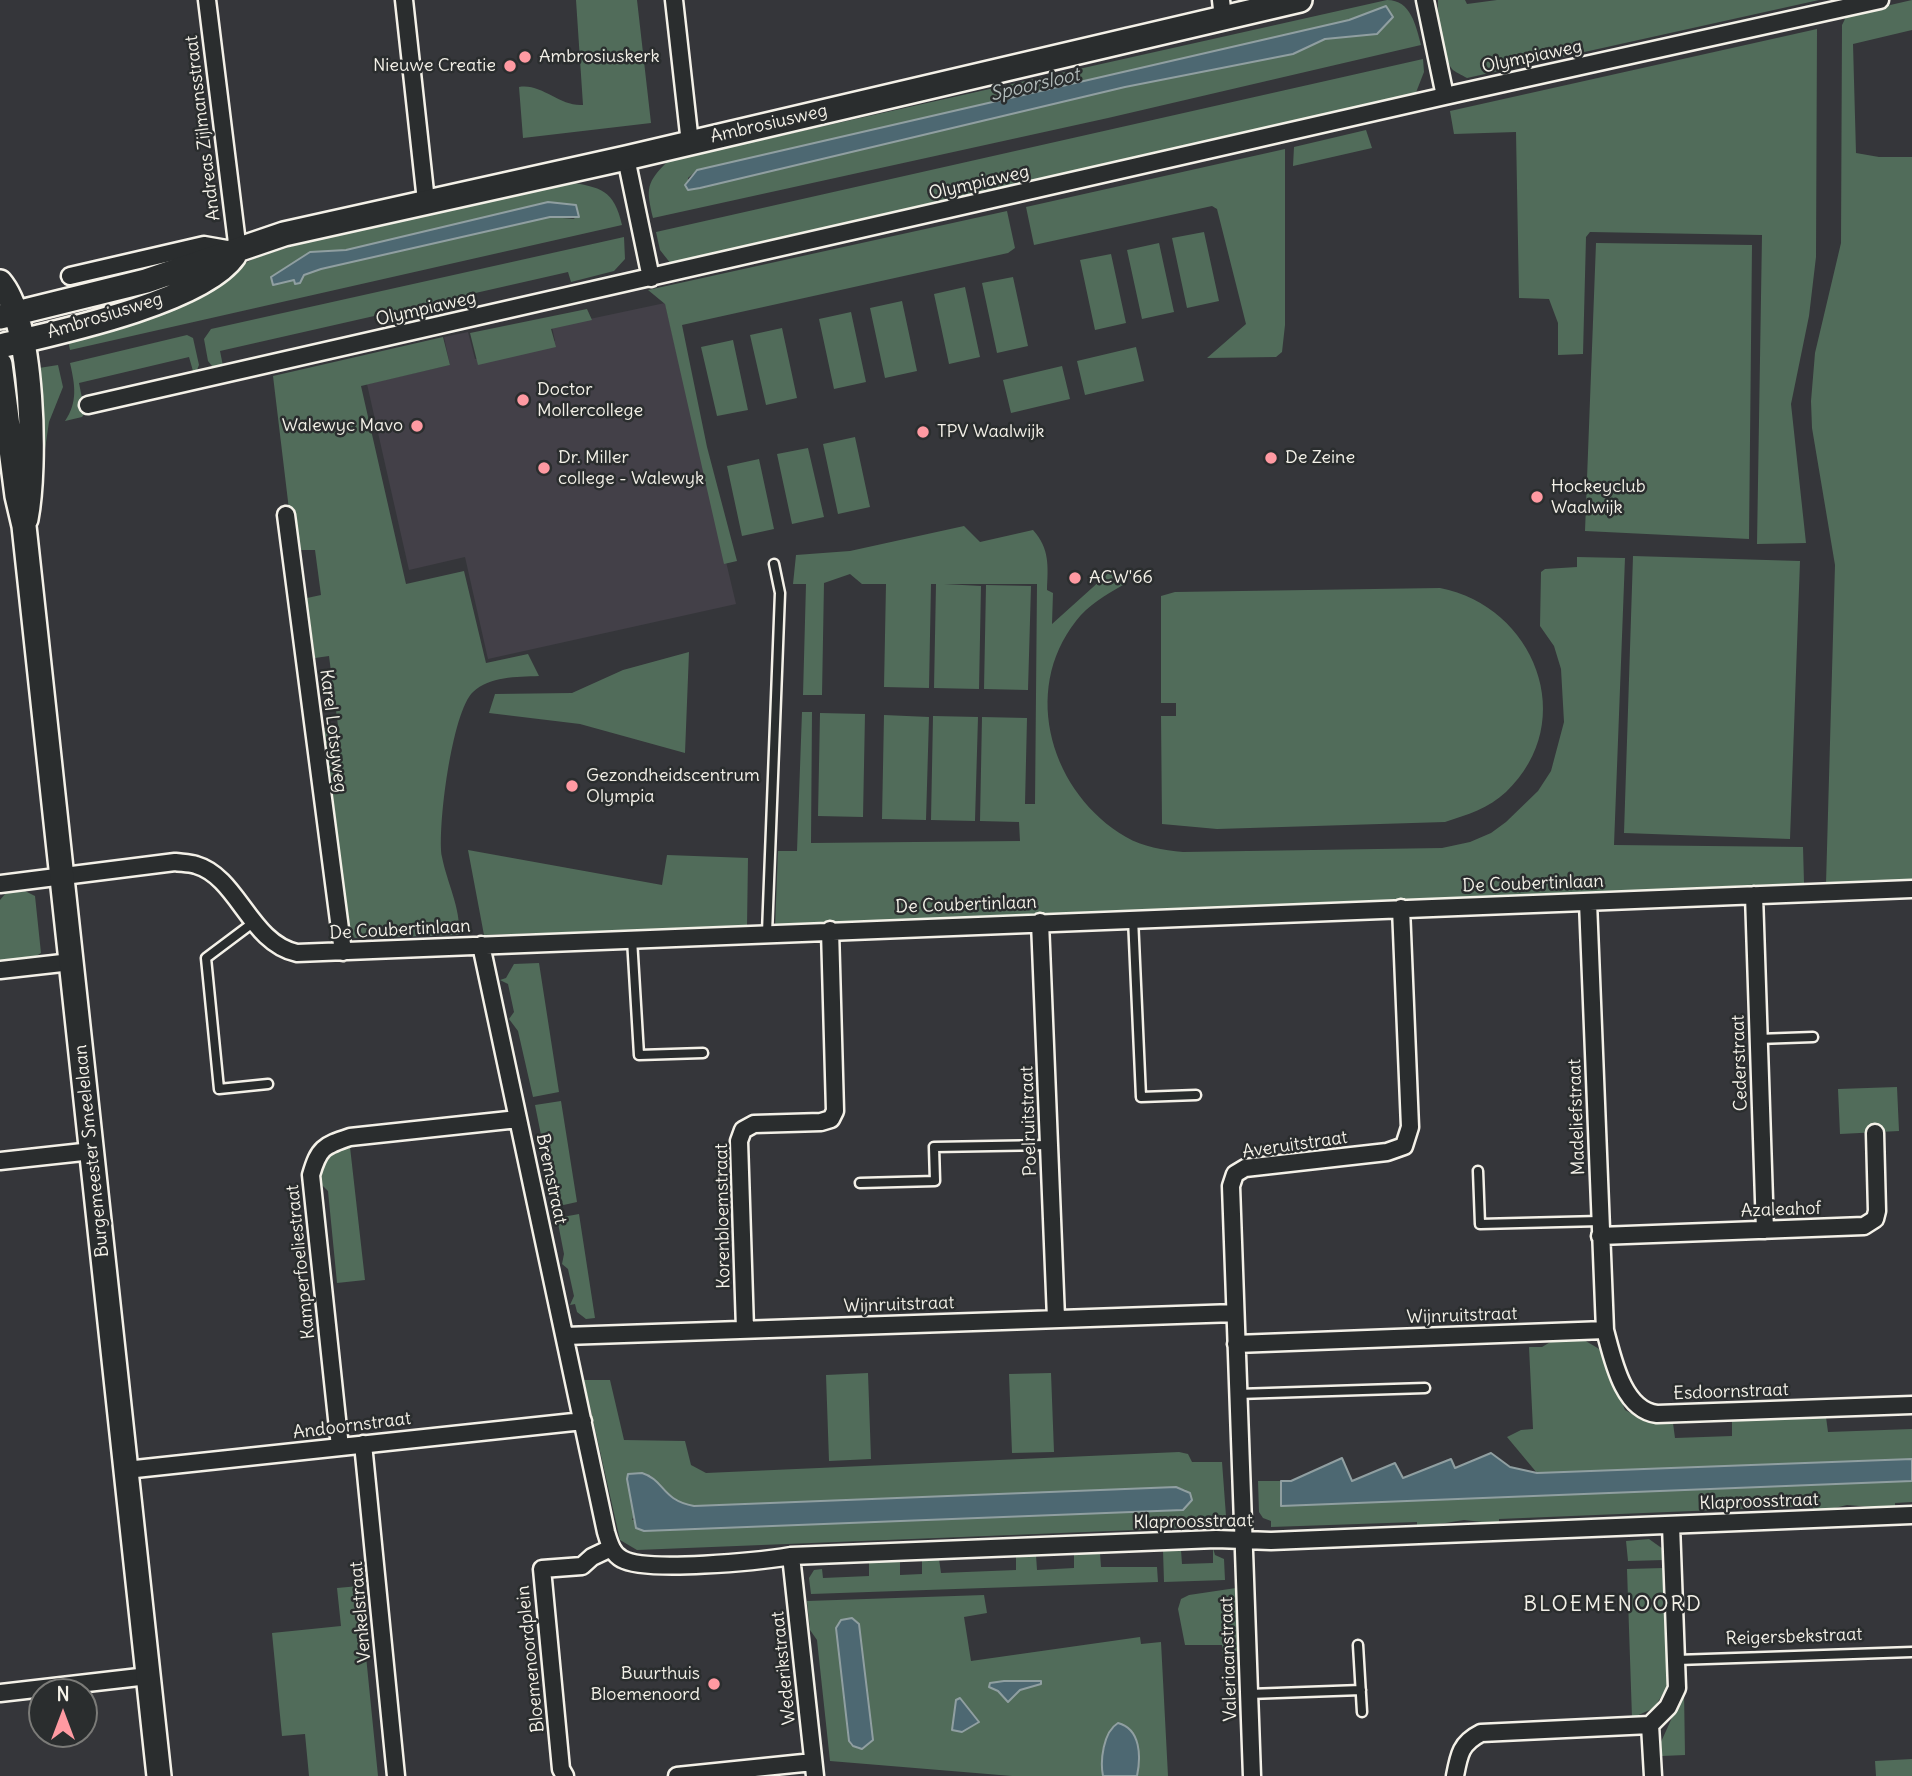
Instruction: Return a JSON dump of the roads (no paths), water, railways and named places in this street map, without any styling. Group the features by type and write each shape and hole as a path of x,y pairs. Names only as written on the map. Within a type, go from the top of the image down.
{"street":[{"name":"Andreas Zijlmansstraat","path":"207,0 236,241"},
{"path":"404,0 426,201"},
{"path":"674,0 690,143"},
{"name":"Ambrosiusweg","path":"9,315 204,246 284,234 626,158 1222,9 1300,0"},
{"path":"1425,0 1445,96"},
{"name":"Olympiaweg","path":"88,405 1445,96 1880,0"},
{"path":"626,158 650,278"},
{"name":"Ambrosiusweg","path":"70,276 105,280 236,241"},
{"name":"Ambrosiusweg","path":"11,343 151,305 224,270 236,241"},
{"name":"Burgemeester Smeelelaan","path":"0,282 9,315 11,343 26,365 32,490 24,526"},
{"name":"Burgemeester Smeelelaan","path":"0,365 16,496 24,526 159,1776"},
{"name":"Karel Lotsyweg","path":"286,515 343,952"},
{"name":"De Coubertinlaan","path":"60,876 174,862 198,865 218,879 254,922 284,950 297,953 1912,889"},
{"path":"0,884 60,876"},
{"name":"Cederstraat","path":"1754,895 1765,1230"},
{"name":"Madeliefstraat","path":"1588,902 1605,1330"},
{"name":"Averuitstraat","path":"1243,1540 1231,1186 1235,1174 1245,1168 1387,1152 1404,1146 1409,1138 1401,908"},
{"name":"Poelruitstraat","path":"1040,922 1056,1318"},
{"name":"Korenbloemstraat","path":"746,1329 739,1140 743,1130 754,1124 831,1119 836,1103 830,930"},
{"name":"Bremstraat","path":"481,945 583,1421"},
{"path":"0,970 71,962"},
{"name":"Kamperfoeliestraat","path":"340,1447 311,1175 317,1153 329,1144 350,1138 518,1119"},
{"name":"Azaleahof","path":"1600,1228 1765,1230 1864,1226 1875,1219 1875,1133"},
{"path":"0,1161 92,1151"},
{"name":"Wijnruitstraat","path":"565,1336 1235,1312"},
{"name":"Wijnruitstraat","path":"1236,1344 1605,1330"},
{"name":"Esdoornstraat","path":"1605,1330 1623,1383 1635,1406 1643,1412 1912,1405"},
{"path":"583,1421 611,1548"},
{"name":"Andoornstraat","path":"126,1470 583,1421"},
{"name":"Venkelstraat","path":"363,1444 396,1776"},
{"name":"Klaproosstraat","path":"611,1548 622,1559 642,1565 765,1561 791,1556 1912,1515"},
{"path":"1455,1776 1459,1752 1466,1740 1481,1733 1650,1725 1668,1707 1677,1688 1671,1525"},
{"name":"Valeriaanstraat","path":"1243,1540 1252,1776"},
{"name":"Bloemenoordplein","path":"565,1776 561,1769 542,1569 582,1566 592,1557 611,1548"},
{"name":"Wederikstraat","path":"791,1556 814,1769"},
{"path":"0,1693 148,1676"},
{"path":"1650,1725 1653,1776"},
{"path":"677,1776 814,1769"}],"lane":[{"path":"767,933 779,593 774,564"},
{"path":"1133,918 1141,1097 1196,1095"},
{"path":"254,922 206,958 219,1089 268,1084"},
{"path":"632,939 639,1055 703,1053"},
{"path":"1758,1039 1813,1037"},
{"path":"860,1183 935,1181 934,1147 1049,1145"},
{"path":"1478,1171 1480,1224 1600,1228"},
{"path":"1238,1394 1425,1388"},
{"path":"1358,1645 1362,1712"},
{"name":"Reigersbekstraat","path":"1677,1660 1912,1652"},
{"path":"1249,1694 1361,1690"}],"water":[{"path":"1386,6 1393,17 1377,34 1325,39 1293,54 1125,87 700,188 688,190 685,185 697,170 1349,20"},
{"path":"548,202 576,205 579,217 550,217 321,269 304,275 300,283 295,284 294,280 273,285 271,277 310,252 346,250"},
{"path":"1491,1453 1510,1467 1537,1473 1912,1459 1912,1481 1281,1506 1281,1481 1291,1481 1342,1458 1352,1481 1395,1463 1403,1478 1451,1459 1455,1468"},
{"path":"642,1473 655,1480 675,1499 694,1506 1176,1487 1190,1493 1192,1500 1183,1510 644,1531 636,1528 627,1479 628,1474"},
{"path":"852,1618 859,1624 873,1740 862,1749 853,1746 849,1741 836,1628 841,1620"},
{"path":"1041,1681 1041,1684 1020,1690 1008,1702 998,1691 989,1687 990,1683"},
{"path":"960,1698 979,1722 962,1732 952,1730 956,1700"},
{"path":"1118,1723 1131,1731 1138,1745 1137,1776 1103,1776 1104,1747 1109,1733"}],"place":[{"name":"Ambrosiuskerk","path":"525,57"},
{"name":"Nieuwe Creatie","path":"510,66"},
{"name":"Doctor Mollercollege","path":"523,400"},
{"name":"Walewyc Mavo","path":"417,426"},
{"name":"TPV Waalwijk","path":"923,432"},
{"name":"De Zeine","path":"1271,458"},
{"name":"Dr. Miller college - Walewyk","path":"544,468"},
{"name":"Hockeyclub Waalwijk","path":"1537,497"},
{"name":"ACW'66","path":"1075,578"},
{"name":"Gezondheidscentrum Olympia","path":"572,786"},
{"name":"Buurthuis Bloemenoord","path":"714,1684"}],"district":[{"name":"BLOEMENOORD","path":"1613,1605"}],"water label":[{"name":"Spoorsloot","path":"1035,85"}]}
